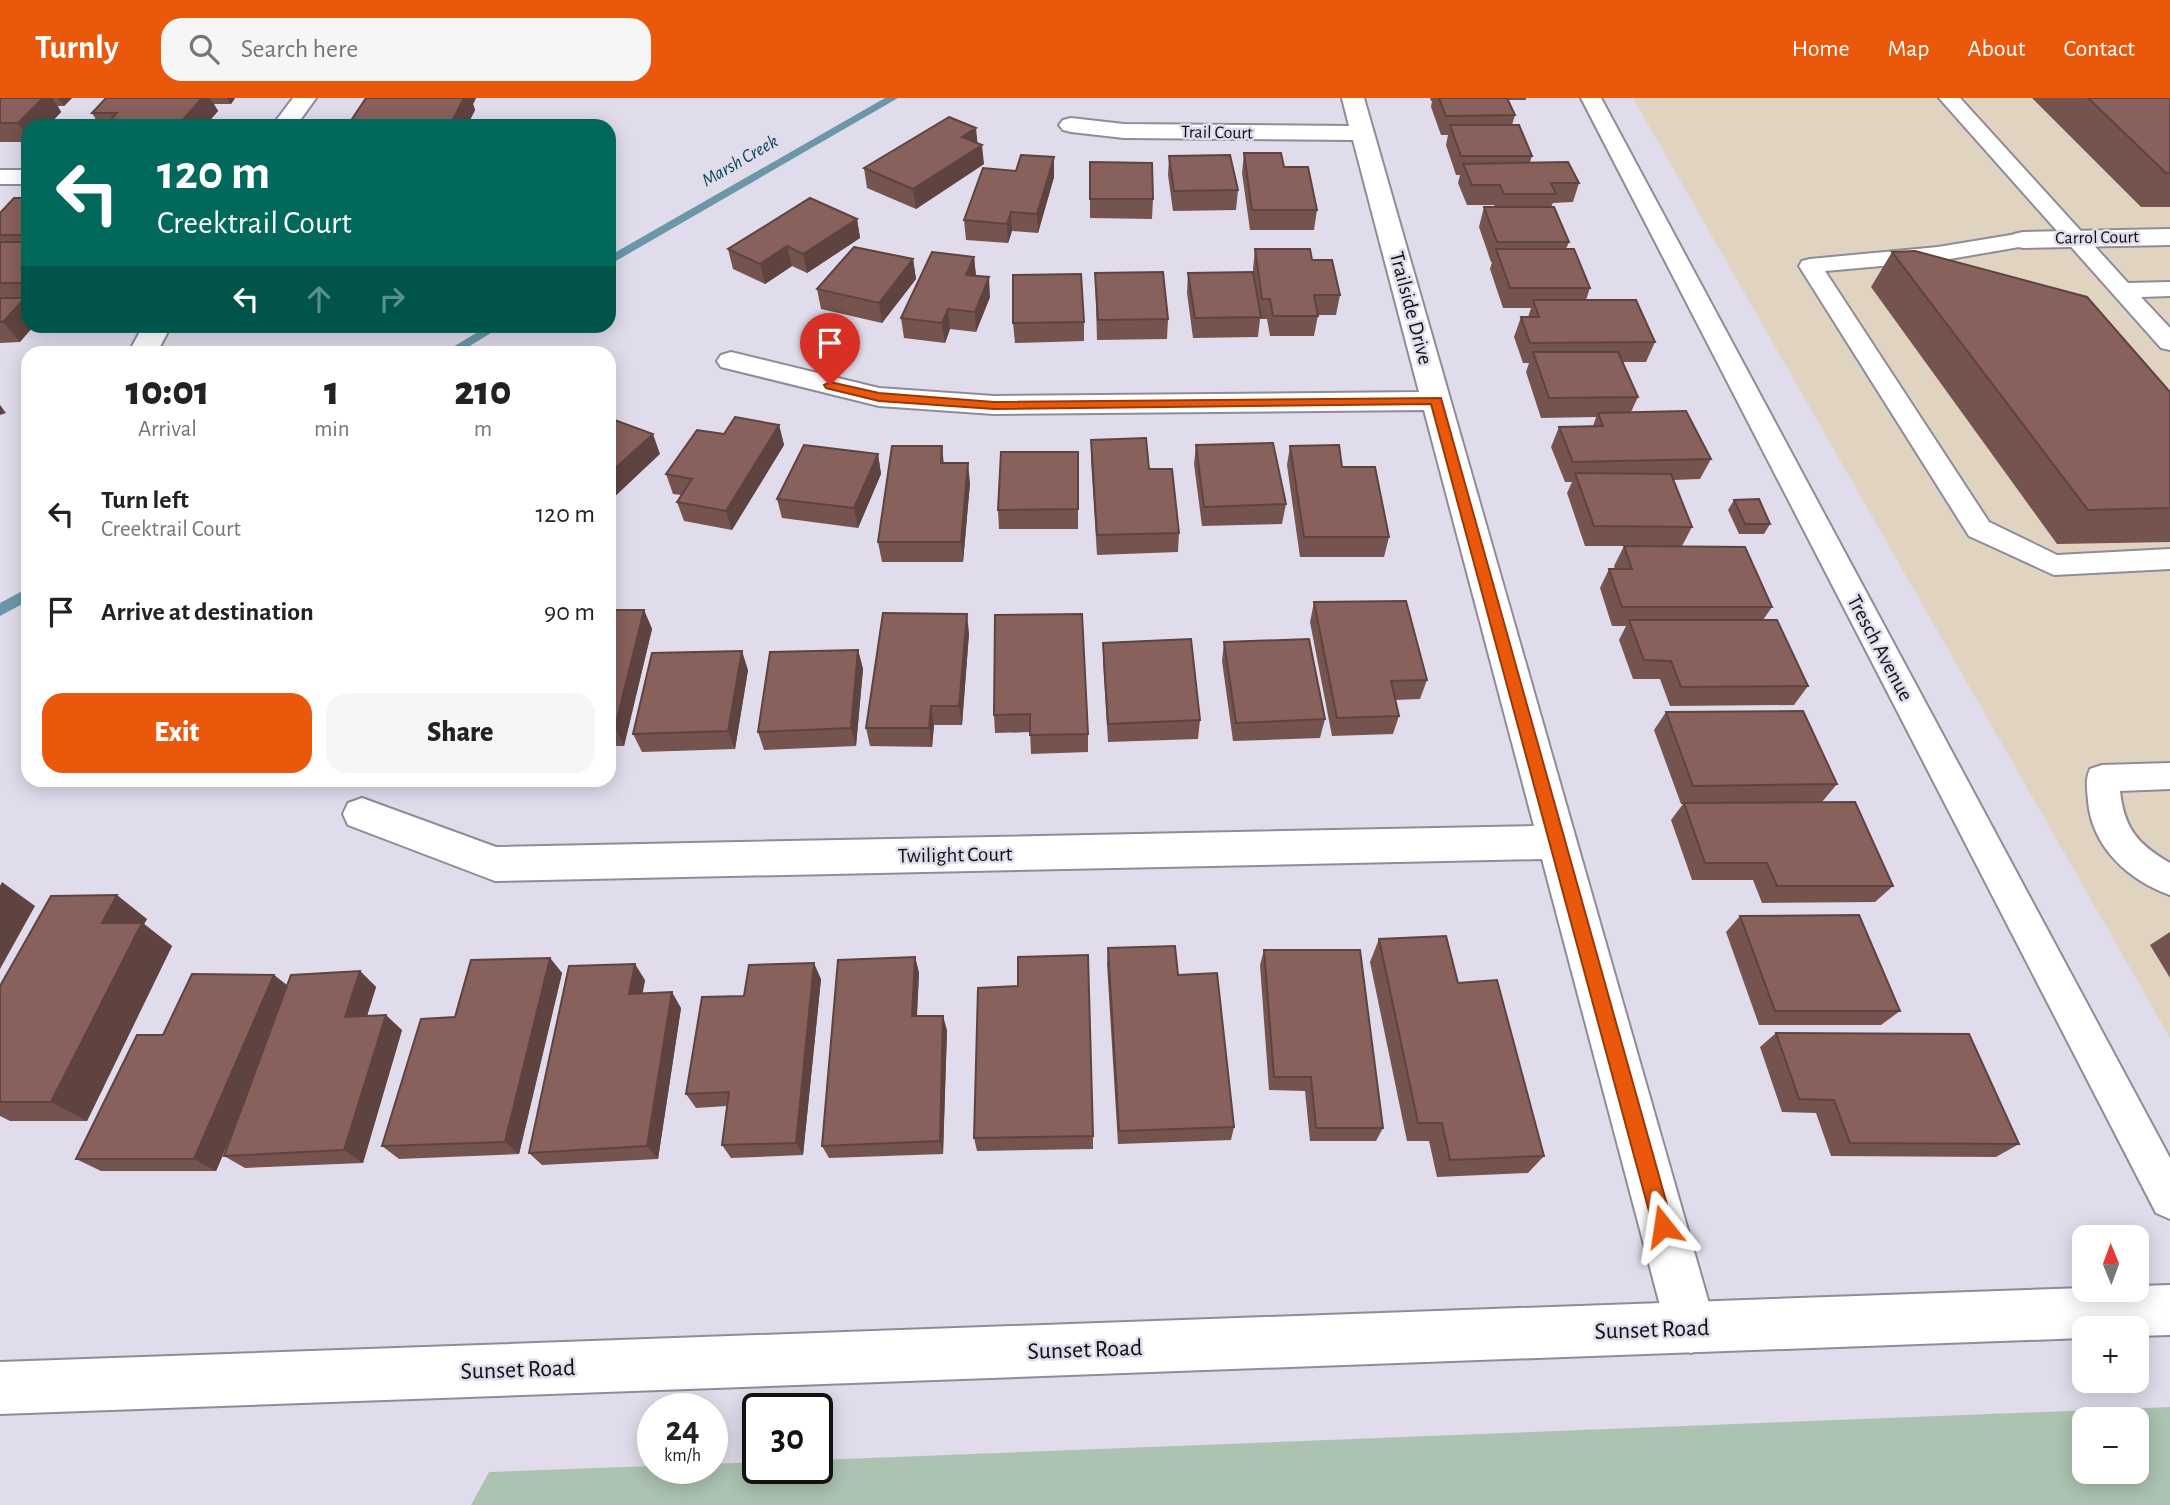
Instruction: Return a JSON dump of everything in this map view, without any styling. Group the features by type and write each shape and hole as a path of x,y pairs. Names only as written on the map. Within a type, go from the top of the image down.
{"street":[{"path":"289,119 305,98"},
{"name":"Trailside Drive","path":"1353,98 1691,1328"},
{"name":"Trail Court","path":"1071,125 1124,131 1363,133"},
{"path":"0,177 21,177"},
{"name":"Carrol Court","path":"2023,240 2170,237"},
{"path":"731,361 879,397 994,405 1436,401"},
{"name":"Twilight Court","path":"362,814 495,864 1558,842"},
{"name":"Sunset Road","path":"0,1388 2170,1310"}],"lane":[{"name":"Tresch Avenue","path":"1591,98 2170,1199"},
{"path":"1950,98 2170,344"},
{"path":"2023,240 1938,254 1810,266 1979,529 2054,565 2170,559"},
{"path":"2122,290 2170,289"},
{"path":"2170,776 2102,778 2108,821 2115,835 2132,855 2154,873 2170,880"}],"shaded area":[{"path":"1633,98 2170,98 2170,1038"}],"green space":[{"path":"2170,1407 2170,1505 471,1505 489,1472 637,1467 637,1484 728,1484 728,1463 742,1463 742,1484 833,1484 833,1459 2072,1411 2072,1484 2149,1484 2149,1408"}],"building":[{"path":"0,98 43,98 18,123 0,123"},
{"path":"106,98 202,98 184,119 111,119 117,113 92,113"},
{"path":"366,98 464,98 453,119 352,119"},
{"path":"1439,98 1507,98 1515,115 1446,116"},
{"path":"2088,98 2170,98 2170,173 2166,173"},
{"path":"949,117 976,128 962,137 982,145 913,189 864,168"},
{"path":"1450,125 1519,125 1532,156 1461,156"},
{"path":"1244,153 1281,153 1284,167 1308,167 1317,210 1252,210"},
{"path":"1021,155 1054,157 1037,214 1011,212 1007,224 964,220 983,168 1016,171"},
{"path":"1230,155 1238,190 1174,191 1169,156"},
{"path":"1090,162 1152,163 1153,199 1090,199"},
{"path":"1568,162 1579,183 1551,183 1556,194 1504,194 1500,185 1472,185 1463,164"},
{"path":"14,198 21,198 21,235 0,235 0,213"},
{"path":"810,198 857,219 803,254 787,246 760,264 728,249"},
{"path":"1484,207 1554,207 1569,242 1497,242"},
{"path":"0,242 21,242 21,283 0,283"},
{"path":"854,247 913,259 879,303 817,289"},
{"path":"1255,249 1310,249 1312,260 1332,260 1340,295 1314,295 1318,316 1273,316 1270,299 1262,299"},
{"path":"1496,249 1574,249 1590,288 1510,288"},
{"path":"1915,251 2087,297 2170,392 2170,508 2088,510 1892,252"},
{"path":"932,252 974,257 966,275 989,277 975,312 948,309 942,323 901,318"},
{"path":"1163,272 1168,319 1098,320 1095,273"},
{"path":"1253,272 1261,317 1195,318 1188,273"},
{"path":"1081,274 1084,322 1013,323 1013,275"},
{"path":"0,298 21,298 21,302 0,322"},
{"path":"1533,300 1636,300 1655,342 1530,343 1521,317 1539,317"},
{"path":"1533,352 1618,352 1638,397 1549,398"},
{"path":"1686,411 1711,459 1573,462 1559,427 1603,426 1598,413"},
{"path":"735,417 779,425 726,511 677,502 692,479 666,474 697,430 724,434"},
{"path":"616,421 653,434 616,468"},
{"path":"1146,438 1149,469 1172,469 1179,533 1097,535 1091,440"},
{"path":"1273,443 1286,504 1204,507 1196,445"},
{"path":"804,445 878,454 854,508 777,499"},
{"path":"1339,445 1342,467 1375,467 1389,537 1304,537 1290,446"},
{"path":"892,446 942,446 941,463 968,463 961,542 878,542"},
{"path":"1001,452 1078,452 1078,509 998,510"},
{"path":"1575,473 1671,474 1692,527 1594,526"},
{"path":"1759,499 1770,524 1745,524 1734,500"},
{"path":"1624,546 1745,547 1772,607 1622,607 1609,569 1632,569"},
{"path":"1406,601 1427,680 1391,681 1399,716 1337,718 1314,602"},
{"path":"616,610 644,610 616,723"},
{"path":"883,613 967,614 959,706 931,706 929,728 866,728"},
{"path":"1082,614 1088,734 1030,735 1030,714 994,715 995,615"},
{"path":"1629,620 1777,620 1808,686 1681,687 1671,661 1644,660"},
{"path":"1191,639 1200,720 1108,724 1103,643"},
{"path":"1309,639 1325,719 1236,723 1224,642"},
{"path":"858,650 851,728 758,732 770,652"},
{"path":"742,651 728,731 633,734 652,653"},
{"path":"1803,711 1837,784 1693,786 1666,712"},
{"path":"1855,802 1893,886 1777,886 1767,863 1705,863 1684,803"},
{"path":"117,895 102,923 142,923 51,1102 0,1102 0,986 51,896"},
{"path":"1859,915 1900,1011 1775,1011 1740,916"},
{"path":"1446,936 1458,983 1497,980 1544,1156 1450,1160 1442,1123 1418,1123 1379,939"},
{"path":"1175,946 1178,975 1217,973 1234,1127 1119,1131 1108,948"},
{"path":"1264,950 1360,950 1383,1128 1316,1128 1311,1077 1274,1077"},
{"path":"1088,955 1093,1136 974,1138 978,988 1018,986 1018,957"},
{"path":"915,957 912,1016 943,1016 940,1141 822,1146 838,960"},
{"path":"550,958 505,1142 382,1146 421,1019 455,1017 471,960"},
{"path":"814,963 796,1143 722,1145 729,1092 686,1094 702,997 744,996 749,965"},
{"path":"635,964 629,994 672,992 647,1146 529,1153 569,966"},
{"path":"360,971 345,1017 386,1015 344,1150 224,1156 291,975"},
{"path":"192,974 274,975 194,1159 76,1159 137,1035 163,1035"},
{"path":"1776,1033 1969,1034 2019,1144 1850,1143 1834,1100 1799,1099"}],"waterway":[{"name":"Marsh Creek","path":"616,257 893,98"},
{"name":"Marsh Creek","path":"461,346 484,333"},
{"name":"Marsh Creek","path":"0,610 21,598"}],"route":[{"path":"830,385 879,397 994,405 1436,401 1663,1226"}]}
